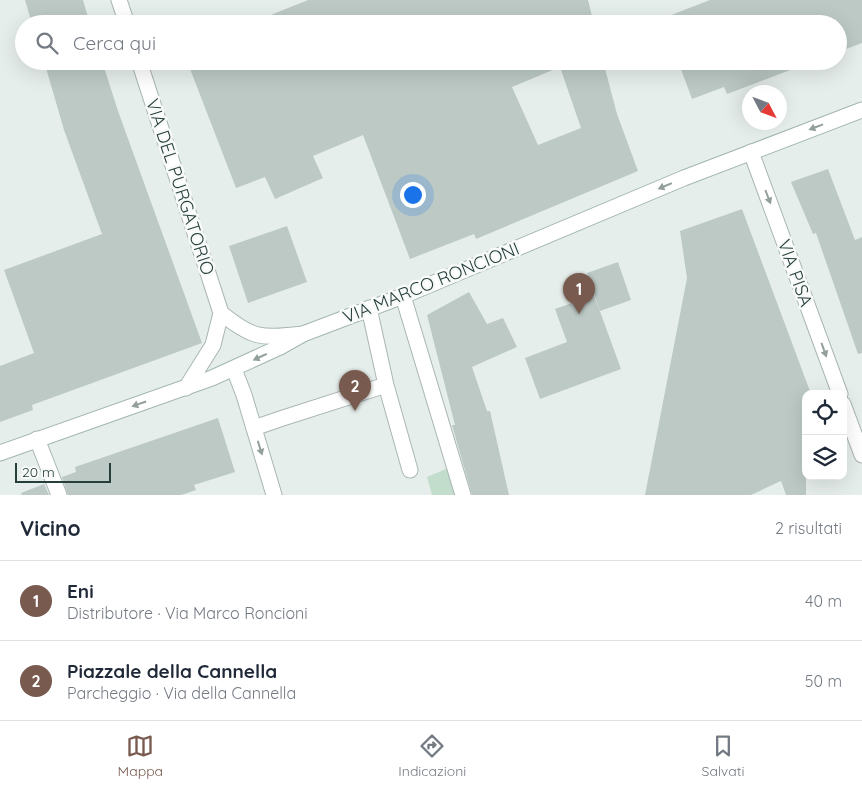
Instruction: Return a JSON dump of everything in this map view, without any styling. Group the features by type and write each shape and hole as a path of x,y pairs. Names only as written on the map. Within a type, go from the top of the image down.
{"street":[{"path":"119,0 124,15"},
{"name":"VIA DEL PURGATORIO","path":"142,70 221,313"},
{"name":"VIA MARCO RONCIONI","path":"0,453 186,388 234,369 303,334 403,296 684,178 862,110"},
{"name":"VIA PISA","path":"751,152 839,390"},
{"path":"403,296 464,495"},
{"path":"370,308 386,385 410,470"},
{"path":"186,388 213,345 221,313 242,329 260,336 303,334"},
{"path":"234,369 274,495"},
{"path":"254,428 386,385"},
{"path":"847,415 862,455"},
{"path":"37,439 59,495"}],"green space":[{"path":"448,468 457,495 432,495 427,477"}],"building":[{"path":"25,0 83,0 87,15 29,15"},
{"path":"308,0 588,0 592,15 271,15"},
{"path":"710,0 862,0 862,43 847,49 847,15 671,15"},
{"path":"47,70 105,70 202,343 32,405 33,410 0,422 0,366 34,353 4,270 102,234 64,130"},
{"path":"190,70 553,70 512,87 538,145 581,128 561,70 605,70 617,114 638,171 476,239 474,234 410,259 363,135 313,156 323,178 275,199 265,177 236,188"},
{"path":"681,70 790,70 751,85 742,85 742,88 727,94 724,87 692,99"},
{"path":"828,169 855,240 862,237 862,353 858,354 816,233 813,234 791,182"},
{"path":"742,209 810,390 802,390 802,480 806,480 806,495 786,495 781,481 751,495 645,495 687,278 680,231"},
{"path":"287,226 307,282 248,303 229,246"},
{"path":"618,262 631,300 600,311 587,273"},
{"path":"469,292 487,324 503,318 517,347 472,367 487,411 490,411 509,495 472,495 452,425 455,425 427,315"},
{"path":"594,295 621,369 540,399 525,358 567,342 555,309"},
{"path":"218,418 235,472 194,485 196,490 181,495 68,495 62,477 76,472 75,467"},
{"path":"44,484 49,495 22,495 21,493"}],"place":[{"name":"Eni","path":"579,314"},
{"name":"Piazzale della Cannella","path":"355,411"}]}
